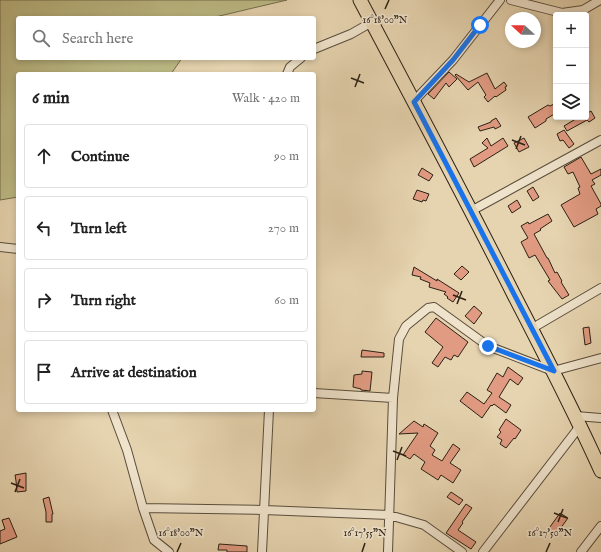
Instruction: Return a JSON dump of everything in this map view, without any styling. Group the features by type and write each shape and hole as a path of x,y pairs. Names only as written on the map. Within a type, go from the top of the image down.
{"main road":[{"path":"360,0 554,371 601,471"}],"street":[{"path":"414,102 453,60 500,0"},
{"path":"511,0 562,13 583,10 600,0"},
{"path":"316,48 351,34 372,22"},
{"path":"288,72 290,67 299,60"},
{"path":"471,211 601,140"},
{"path":"0,247 16,249"},
{"path":"531,329 601,288"},
{"path":"388,552 393,398 399,339 406,326 431,306 488,346 554,371 601,358"},
{"path":"316,393 393,398"},
{"path":"114,412 127,450 143,508 154,540 169,552"},
{"path":"262,552 269,412"},
{"path":"483,552 578,421 601,418"},
{"path":"143,508 264,510 389,515 424,525 462,552"},
{"path":"581,552 601,526"}],"shaded area":[{"path":"0,0 287,0 219,16 16,16 16,60 181,60 172,72 16,72 16,197 0,200"}],"building":[{"path":"449,72 457,79 449,87 446,83 434,99 428,94"},
{"path":"487,73 495,89 504,82 507,86 505,87 506,90 488,102 484,97 486,95 478,82 468,90 455,75 456,74 469,82"},
{"path":"553,104 553,115 535,128 528,117 548,105"},
{"path":"591,111 595,118 589,122 587,120 589,120 589,112"},
{"path":"496,118 501,126 495,129 494,127 480,131 478,127 491,122"},
{"path":"574,120 587,120 567,131 564,126"},
{"path":"564,130 574,144 569,148 563,140 560,141 557,134"},
{"path":"487,138 491,146 503,138 508,146 474,167 470,159 488,148 482,143"},
{"path":"524,138 529,147 519,152 514,143"},
{"path":"581,157 591,174 601,169 601,175 592,180 595,184 591,186 601,206 596,209 598,214 574,227 561,205 580,194 578,188 580,187 573,172 568,174 564,167"},
{"path":"422,168 433,175 429,181 418,175"},
{"path":"533,187 539,197 533,201 527,191"},
{"path":"417,190 429,194 426,201 423,200 422,202 413,199"},
{"path":"517,200 521,207 512,213 508,206"},
{"path":"548,214 552,221 534,234 569,295 562,299 548,281 550,280 535,255 529,258 521,242 528,238 521,226 528,222 529,224"},
{"path":"462,266 469,272 461,280 454,274"},
{"path":"414,267 459,293 453,302 444,294 446,292 429,287 430,283 420,279 421,277 412,275"},
{"path":"474,306 482,313 474,324 465,316"},
{"path":"436,318 468,342 458,357 454,355 451,360 445,357 438,367 432,363 443,347 425,332"},
{"path":"589,327 591,343 585,345 583,328"},
{"path":"362,350 384,353 384,357 361,357"},
{"path":"508,367 523,378 518,385 510,379 499,397 511,405 506,413 494,404 492,406 491,405 482,418 460,401 467,392 484,404 492,393 487,390 497,373 503,377"},
{"path":"362,371 372,372 370,391 353,387 354,375 362,374"},
{"path":"506,419 521,430 506,448 500,444 502,440 497,437 501,432 499,430"},
{"path":"414,421 423,427 424,424 438,433 430,446 435,450 432,455 442,461 453,444 460,449 450,463 461,470 453,483 441,475 438,480 421,469 425,462 414,454 410,459 403,455 418,433 399,434"},
{"path":"26,473 26,491 17,492 15,475"},
{"path":"451,492 463,500 459,505 447,497"},
{"path":"49,497 53,514 52,522 46,522 46,512 43,499"},
{"path":"466,504 472,508 458,530 476,542 471,549 446,533"},
{"path":"560,513 568,518 555,536 547,531"},
{"path":"9,518 17,537 0,544 0,531 5,529 2,520"},
{"path":"219,544 247,546 247,552 227,552 227,550 218,550"}],"route":[{"path":"480,25 453,60 414,102 554,371 488,346"}]}
